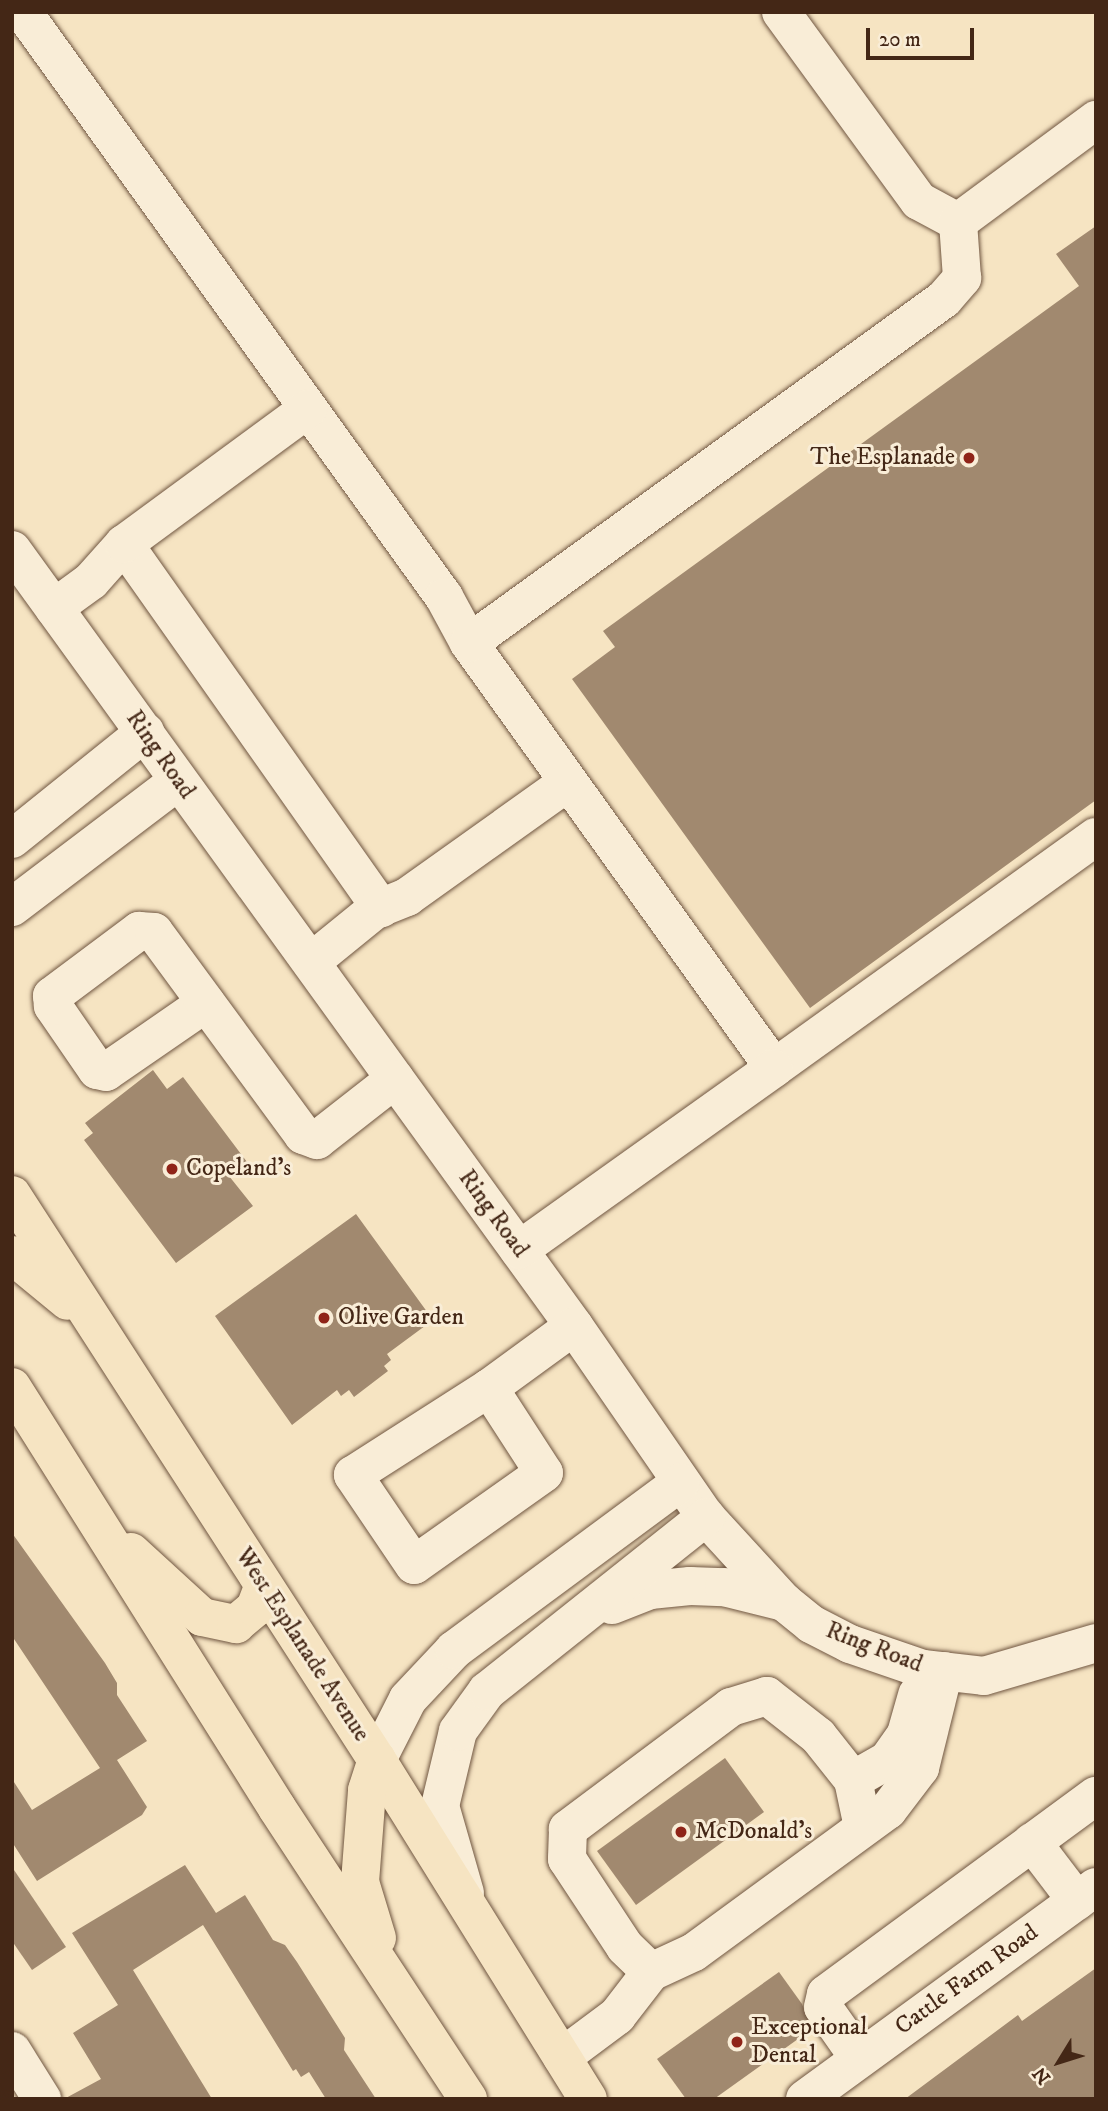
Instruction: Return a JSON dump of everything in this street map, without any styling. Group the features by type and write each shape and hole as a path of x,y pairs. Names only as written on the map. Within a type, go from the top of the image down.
{"main road":[{"name":"West Esplanade Avenue","path":"12,1195 377,1760 588,2099"},
{"path":"12,1255 94,1322"},
{"path":"13,1391 391,1985 468,2099"},
{"path":"95,1520 202,1617 236,1623 255,1608 263,1587"},
{"path":"377,1760 367,1790 360,1882 391,1985"}],"street":[{"path":"23,12 444,597 469,643 774,1068"},
{"path":"781,12 919,201 958,222"},
{"path":"958,222 1096,120"},
{"path":"469,643 944,299 962,278 958,222"},
{"path":"54,608 91,581 124,544 308,409"},
{"path":"124,544 394,902"},
{"name":"Ring Road","path":"12,550 574,1326 706,1517 784,1602 810,1624 850,1644 934,1670 984,1676 1096,1643"},
{"path":"12,839 145,732"},
{"path":"12,907 178,780"},
{"path":"310,962 568,782"},
{"path":"519,1250 1096,837"},
{"path":"205,1003 303,1135 317,1140 395,1080"},
{"path":"489,1388 544,1473 414,1565 353,1475 489,1388 574,1326"},
{"path":"377,1760 408,1699 454,1650 681,1482"},
{"path":"470,1912 440,1805 457,1731 486,1691 587,1614 706,1517"},
{"path":"587,1614 650,1590 690,1586 724,1587 784,1602"},
{"path":"853,1780 888,1760 906,1734 934,1670"},
{"path":"562,2057 617,2016 651,1972 694,1952 888,1810 920,1768 934,1670"},
{"path":"651,1972 625,1947 568,1859 568,1829 732,1707 767,1696 818,1736 853,1780 863,1827"},
{"path":"859,2058 823,2007 826,1994 1096,1796"},
{"path":"1032,1842 1086,1894"},
{"name":"Cattle Farm Road","path":"805,2099 1086,1894"},
{"path":"12,2051 42,2099"}],"building":[{"name":"The Esplanade","path":"1096,226 1096,800 810,1008 572,679 615,647 603,631 1079,286 1056,254"},
{"name":"Copeland's","path":"153,1070 167,1089 183,1077 247,1162 229,1176 253,1206 176,1263 84,1140 93,1133 85,1123"},
{"name":"Olive Garden","path":"356,1214 433,1320 387,1354 391,1360 384,1366 388,1371 354,1397 349,1390 341,1396 337,1390 292,1425 215,1316"},
{"path":"12,1533 105,1663 117,1683 117,1695 147,1741 117,1760 147,1807 142,1815 37,1881 12,1842 12,1779 32,1810 100,1768 12,1636"},
{"name":"McDonald's","path":"725,1758 764,1812 636,1905 597,1851"},
{"path":"185,1865 216,1913 245,1895 273,1940 285,1945 297,1962 345,2038 344,2050 376,2099 326,2099 309,2072 301,2077 296,2069 293,2071 203,1925 133,1970 212,2099 64,2099 101,2079 73,2033 118,2005 72,1933"},
{"path":"12,1867 66,1947 32,1970 12,1941"},
{"path":"1096,1968 1096,2099 905,2099 1018,2015 1022,2021"},
{"name":"Exceptional Dental","path":"779,1972 802,2004 812,2029 714,2099 686,2099 657,2059"}],"place":[{"name":"The Esplanade","path":"969,458"},
{"name":"Copeland's","path":"172,1169"},
{"name":"Olive Garden","path":"324,1318"},
{"name":"McDonald's","path":"681,1832"},
{"name":"Exceptional Dental","path":"737,2042"}]}
